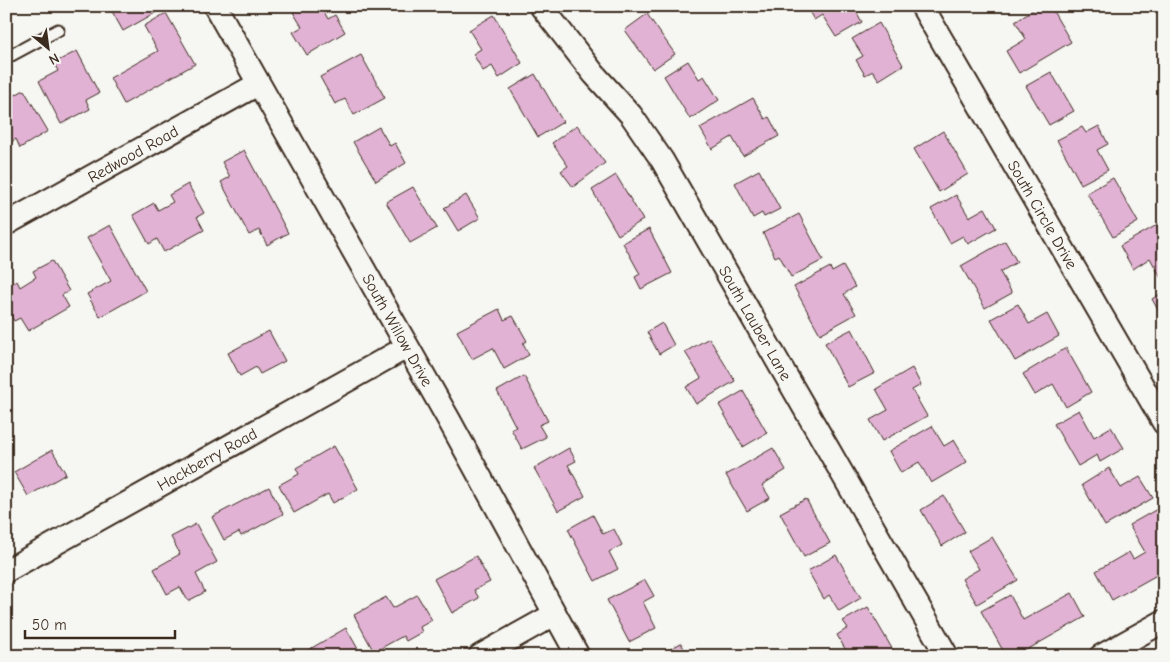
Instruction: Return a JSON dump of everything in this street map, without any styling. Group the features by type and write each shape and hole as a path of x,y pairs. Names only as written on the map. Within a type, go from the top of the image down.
{"street":[{"name":"South Willow Drive","path":"215,6 578,656"},
{"name":"South Lauber Lane","path":"541,6 594,74 631,115 662,160 947,656"},
{"name":"South Circle Drive","path":"922,6 1164,424"},
{"name":"Redwood Road","path":"6,224 258,84"},
{"name":"Hackberry Road","path":"6,571 407,347"},
{"path":"480,656 555,614"},
{"path":"1102,656 1164,620"}],"lane":[{"path":"6,58 58,30"}],"building":[{"path":"109,6 163,6 164,8 123,31"},
{"path":"302,6 321,6 328,19 335,15 345,32 307,55 293,32 302,27 293,12"},
{"path":"806,6 853,6 862,22 836,37 822,15 814,20"},
{"path":"1039,6 1050,6 1071,42 1019,73 1006,51 1026,39 1015,21"},
{"path":"166,13 195,64 124,104 110,78 158,51 144,26"},
{"path":"647,14 675,54 653,69 625,30"},
{"path":"494,15 522,63 499,78 492,66 483,71 473,54 481,49 469,30"},
{"path":"879,23 903,65 879,80 873,71 865,75 856,60 863,56 852,39"},
{"path":"77,51 99,93 86,100 90,109 61,124 39,81 58,71 54,63"},
{"path":"361,55 385,98 354,115 345,99 335,104 320,77"},
{"path":"688,61 699,79 704,76 719,100 690,119 664,76"},
{"path":"1051,72 1074,111 1049,125 1026,86"},
{"path":"535,74 563,122 538,137 510,89"},
{"path":"24,90 48,131 20,148 16,139 6,145 6,100"},
{"path":"753,98 765,119 769,117 779,136 743,156 732,137 712,149 700,128"},
{"path":"577,125 605,163 573,187 561,171 568,166 552,143"},
{"path":"1099,126 1108,144 1097,150 1108,170 1081,184 1057,140 1082,127 1086,133"},
{"path":"379,127 390,146 395,143 406,163 376,181 353,142"},
{"path":"943,131 968,174 939,192 914,149"},
{"path":"244,150 288,233 267,245 259,230 249,235 221,182 230,177 222,162"},
{"path":"759,170 780,209 764,217 762,213 753,218 735,183"},
{"path":"616,175 643,220 618,235 592,190"},
{"path":"1113,178 1138,222 1113,237 1087,193"},
{"path":"188,184 204,213 197,217 204,230 164,252 157,239 149,244 133,215 154,203 158,210 173,202 169,195"},
{"path":"413,187 437,228 410,243 386,202"},
{"path":"466,195 480,218 458,231 444,208"},
{"path":"956,195 969,217 985,208 996,228 968,244 963,236 950,243 931,209"},
{"path":"799,214 823,260 791,277 779,255 775,257 763,233"},
{"path":"1164,221 1164,276 1161,278 1150,258 1133,269 1120,246"},
{"path":"110,225 146,291 100,317 87,294 111,281 87,238"},
{"path":"649,229 672,273 641,289 635,277 640,274 623,243"},
{"path":"1005,241 1017,262 1000,272 1012,293 985,308 961,266"},
{"path":"52,261 69,291 62,295 69,307 28,331 20,318 14,321 6,308 6,286 17,281 20,287 36,277 33,271"},
{"path":"843,266 855,287 844,294 856,314 820,334 794,287 830,267 832,272"},
{"path":"1164,292 1164,321 1152,299"},
{"path":"1018,304 1029,324 1047,314 1059,336 1015,361 991,319"},
{"path":"499,309 504,320 513,316 527,341 523,343 529,355 504,369 493,348 472,359 457,331"},
{"path":"662,323 674,345 659,354 647,332"},
{"path":"852,329 875,373 848,387 825,343"},
{"path":"269,331 285,361 260,374 256,367 240,376 228,353"},
{"path":"709,338 735,381 696,404 686,387 701,378 685,352"},
{"path":"1066,348 1091,392 1066,407 1053,384 1035,395 1023,374"},
{"path":"912,368 921,385 912,390 927,416 882,441 870,420 888,410 876,389"},
{"path":"524,376 548,421 539,425 546,437 522,449 511,429 516,427 497,391"},
{"path":"743,391 767,433 743,447 719,405"},
{"path":"1079,410 1094,437 1111,427 1124,448 1100,462 1097,455 1078,466 1054,424"},
{"path":"932,426 944,446 954,440 967,462 931,483 919,462 901,473 889,451"},
{"path":"334,446 358,489 333,503 328,494 294,513 279,485 299,474 296,468"},
{"path":"569,448 576,461 568,465 585,496 558,511 534,468"},
{"path":"773,448 786,470 762,485 770,498 747,511 726,475"},
{"path":"52,450 66,474 28,496 14,472"},
{"path":"1109,468 1121,488 1140,477 1153,498 1105,526 1082,485"},
{"path":"269,487 283,514 241,536 239,532 224,540 212,517"},
{"path":"944,496 965,532 942,546 921,510"},
{"path":"806,499 830,543 804,557 780,513"},
{"path":"1159,508 1164,516 1164,571 1112,600 1096,571 1129,552 1133,559 1145,552 1129,525"},
{"path":"593,515 603,534 614,529 622,545 609,552 618,569 595,581 568,529"},
{"path":"196,524 217,562 196,574 205,592 188,601 180,587 167,594 154,569 180,554 171,537"},
{"path":"992,537 1018,580 977,604 962,579 979,569 968,551"},
{"path":"836,555 861,598 839,611 829,595 824,599 808,571"},
{"path":"476,556 490,582 474,590 479,598 452,613 434,579"},
{"path":"645,580 654,596 643,602 656,628 629,642 607,600"},
{"path":"1072,593 1085,617 1016,656 1006,656 981,611 1010,595 1023,620"},
{"path":"417,595 432,620 420,627 422,632 406,641 403,636 374,652 354,615 386,597 393,608"},
{"path":"868,607 894,652 887,656 861,656 857,649 848,654 837,635 848,628 843,621"},
{"path":"346,628 362,656 298,656"},
{"path":"681,643 688,656 658,656"}]}
